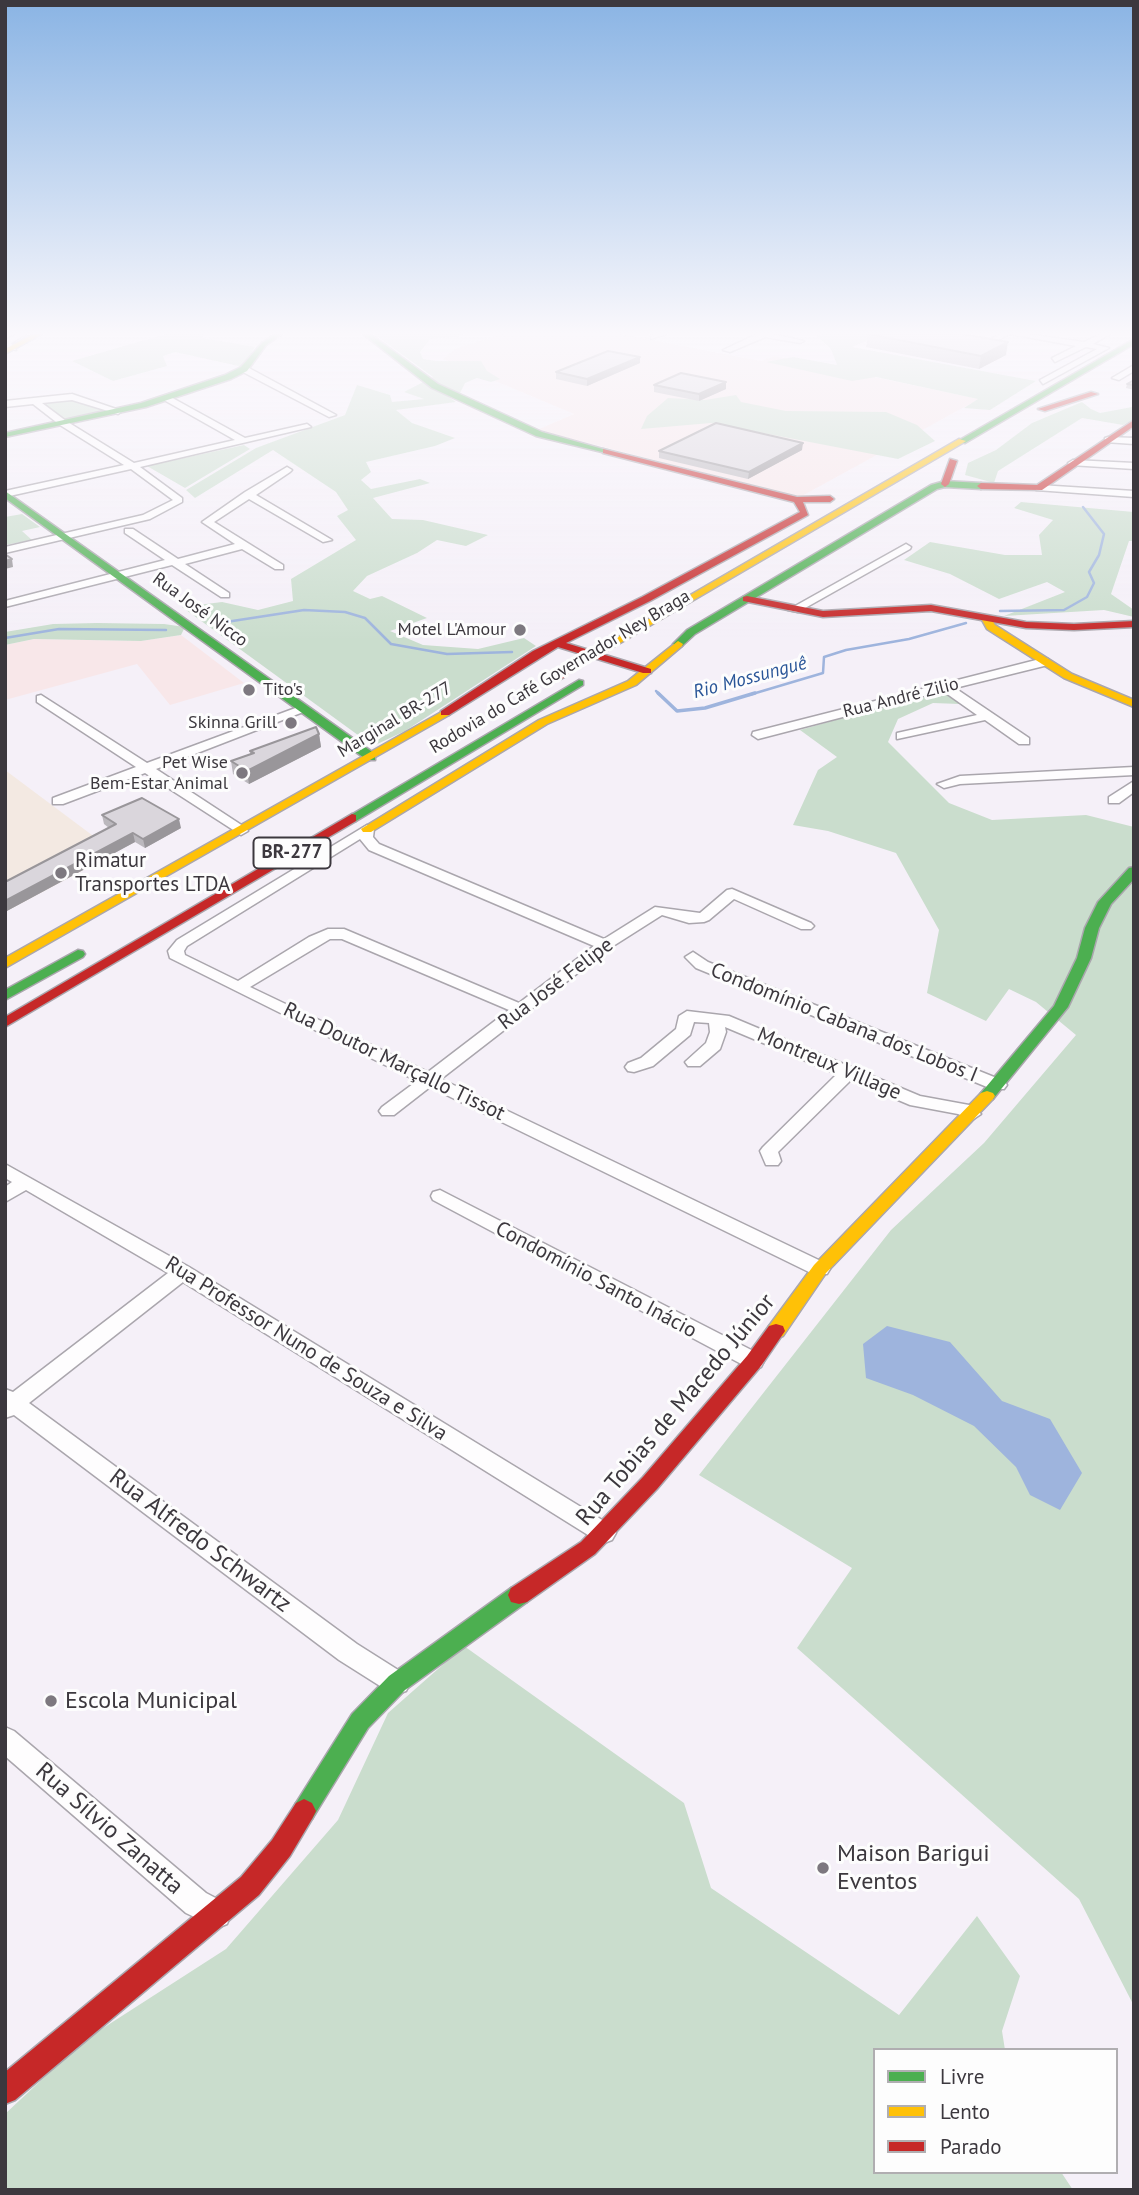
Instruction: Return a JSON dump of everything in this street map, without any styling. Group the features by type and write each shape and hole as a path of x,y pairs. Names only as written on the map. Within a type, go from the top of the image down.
{"main road":[{"path":"550,436 801,506"},
{"name":"Rodovia do Café Governador Ney Braga","path":"554,677 970,436"},
{"name":"Rodovia do Café Governador Ney Braga","path":"668,630 950,474 994,436"},
{"path":"294,852 367,829 543,722 632,683 680,640 934,487 950,474 985,486 1039,488 1113,436"},
{"name":"Marginal BR-277","path":"5,964 437,719 522,662 646,599 801,506 830,499 908,472"},
{"name":"Rua José Nicco","path":"5,494 371,757"},
{"path":"747,598 794,610 853,614 931,608 1054,627 1134,624"},
{"path":"986,618 991,626 1074,679 1134,704"},
{"path":"556,643 647,671"},
{"name":"Rodovia do Café Governador Ney Braga","path":"5,1023 622,658"},
{"path":"522,662 598,685 610,687 632,683"},
{"name":"Rua Tobias de Macedo Júnior","path":"5,2091 250,1886 281,1848 360,1721 397,1684 487,1617 588,1548 604,1533 754,1361 820,1269 972,1114 1061,1007 1084,958 1091,928 1105,902 1134,871"},
{"path":"5,996 89,947"}],"street":[{"path":"5,550 146,517 179,500 133,466 85,436"},
{"path":"235,436 243,441"},
{"path":"5,494 262,436"},
{"path":"1108,440 1134,441"},
{"path":"1073,463 1134,466"},
{"path":"279,567 207,522 287,470"},
{"path":"1039,488 1134,494"},
{"path":"248,494 327,540"},
{"path":"129,531 225,595"},
{"path":"5,604 115,573 244,545"},
{"path":"794,610 906,547"},
{"name":"Rua André Zilio","path":"758,735 1045,662"},
{"path":"945,687 1024,741"},
{"path":"41,699 241,831"},
{"path":"58,801 305,709"},
{"path":"902,736 988,716"},
{"path":"944,785 960,780 1134,771"},
{"path":"1114,800 1134,785"},
{"path":"367,829 366,838 374,847 605,945"},
{"name":"Rua Doutor Marçallo Tissot","path":"367,829 181,943 176,951 178,958 431,1078 820,1269"},
{"name":"Rua José Felipe","path":"388,1111 605,945 660,910 689,918 704,917 732,893 806,926"},
{"path":"239,987 314,940 328,934 344,934 522,1010"},
{"name":"Condomínio Cabana dos Lobos I","path":"693,957 702,965 998,1085"},
{"name":"Montreux Village","path":"634,1067 646,1062 684,1031 687,1016 723,1020 916,1101 972,1114"},
{"path":"694,1062 714,1045 718,1032 716,1026 723,1020"},
{"path":"772,1161 769,1151 848,1073"},
{"name":"Rua Professor Nuno de Souza e Silva","path":"5,1170 182,1272 604,1533"},
{"path":"5,1196 25,1182"},
{"name":"Condomínio Santo Inácio","path":"440,1196 754,1361"},
{"path":"8,1403 182,1272"},
{"name":"Rua Alfredo Schwartz","path":"8,1403 397,1684"},
{"name":"Rua Sílvio Zanatta","path":"5,1739 196,1903 217,1914"}],"shaded area":[{"path":"562,436 911,436 800,497"},
{"path":"181,635 244,683 170,705 137,664 5,700 5,645 34,639 141,641"},
{"path":"5,770 116,853 5,912"}],"green space":[{"path":"287,436 455,438 435,446 366,462 371,472 361,480 371,489 420,479 430,483 373,498 392,519 423,520 488,535 466,546 437,540 417,553 367,576 353,591 370,599 382,596 427,618 390,631 423,645 478,649 524,638 536,646 405,731 373,746 182,607 222,602 258,610 293,601 291,579 356,540 337,516 348,510 336,492 273,450 195,498 186,490 256,448"},
{"path":"781,436 930,436 935,441 898,459"},
{"path":"1014,436 1053,436 998,471 994,483 965,475 968,463 996,450"},
{"path":"244,445 250,449 185,488 147,466"},
{"path":"1021,502 1134,512 1134,541 1129,541 1111,594 1134,610 1134,617 1104,610 1004,616 1065,592 1047,582 999,599 950,574 904,560 930,542 1005,555 1042,555 1039,535 1053,520 1014,508"},
{"path":"22,514 40,527 22,531 32,540 5,545 5,517"},
{"path":"53,624 185,627 181,635 141,641 34,639 5,645 5,632"},
{"path":"952,693 960,704 933,703 898,719 888,742 949,803 992,820 1086,815 1134,827 1134,2006 1079,1899 797,1648 852,1568 699,1475 891,1230 984,1143 1076,1035 1036,1002 1009,989 986,1021 927,993 939,930 896,853 828,831 793,825 818,770 837,757 800,730 927,694"},
{"path":"464,1646 684,1803 711,1888 899,2015 977,1916 1020,1976 1002,2031 1005,2048 873,2048 873,2174 1062,2174 1073,2190 5,2190 5,2114 83,2041 226,1949 338,1820 388,1713"}],"water":[{"path":"887,1326 950,1342 1002,1401 1050,1419 1082,1473 1060,1510 1030,1495 1016,1467 974,1426 913,1395 866,1378 863,1344"}],"building":[{"path":"689,436 774,436 803,443 749,472 659,451"},
{"path":"316,727 319,734 247,771 231,761 254,753 250,751"},
{"path":"142,798 179,819 143,839 133,833 5,901 5,882 116,824 102,815"}],"waterway":[{"name":"Rio Mossunguê","path":"1129,438 1134,437"},
{"name":"Rio Mossunguê","path":"1000,611 1064,610 1087,597 1094,583 1089,572 1099,555 1104,534 1083,507"},
{"name":"Rio Mossunguê","path":"213,624 304,610 345,612 365,618 391,644 447,654 512,652"},
{"name":"Rio Mossunguê","path":"749,695 823,673 824,657 846,650 909,639 966,623"},
{"name":"Rio Mossunguê","path":"5,638 59,629 166,630"},
{"name":"Rio Mossunguê","path":"658,693 677,711 705,708 755,693"}],"traffic: fast":[{"path":"549,436 606,451"},
{"path":"962,441 970,436"},
{"path":"678,644 691,632 934,487 945,484 981,486"},
{"path":"5,494 371,757"},
{"path":"352,818 579,683"},
{"path":"987,1096 1061,1007 1084,958 1092,928 1105,902 1134,871"},
{"path":"5,996 78,954"},
{"path":"304,1811 360,1721 397,1683 519,1595"}],"traffic: slow":[{"path":"599,651 962,441"},
{"path":"987,620 991,627 1068,676 1134,704"},
{"path":"367,829 543,722 632,683 678,644"},
{"path":"590,656 599,651"},
{"path":"5,964 445,713"},
{"path":"776,1331 820,1269 987,1096"}],"traffic: jam":[{"path":"981,486 1039,488 1113,436"},
{"path":"606,451 797,500 830,499"},
{"path":"945,484 953,461"},
{"path":"445,713 537,653 646,599 805,513 797,500"},
{"path":"747,599 823,614 931,608 1026,625 1074,627 1134,624"},
{"path":"556,643 647,671"},
{"path":"555,677 564,672"},
{"path":"5,1023 352,818"},
{"path":"519,1595 588,1548 650,1483 754,1361 776,1331"},
{"path":"5,2090 250,1886 281,1848 304,1811"}],"place":[{"name":"Motel L'Amour","path":"520,630"},
{"name":"Tito's","path":"249,690"},
{"name":"Skinna Grill","path":"291,723"},
{"name":"Pet Wise Bem-Estar Animal","path":"242,773"},
{"name":"Rimatur Transportes LTDA","path":"61,873"},
{"name":"Escola Municipal","path":"51,1701"},
{"name":"Maison Barigui Eventos","path":"823,1868"}]}
